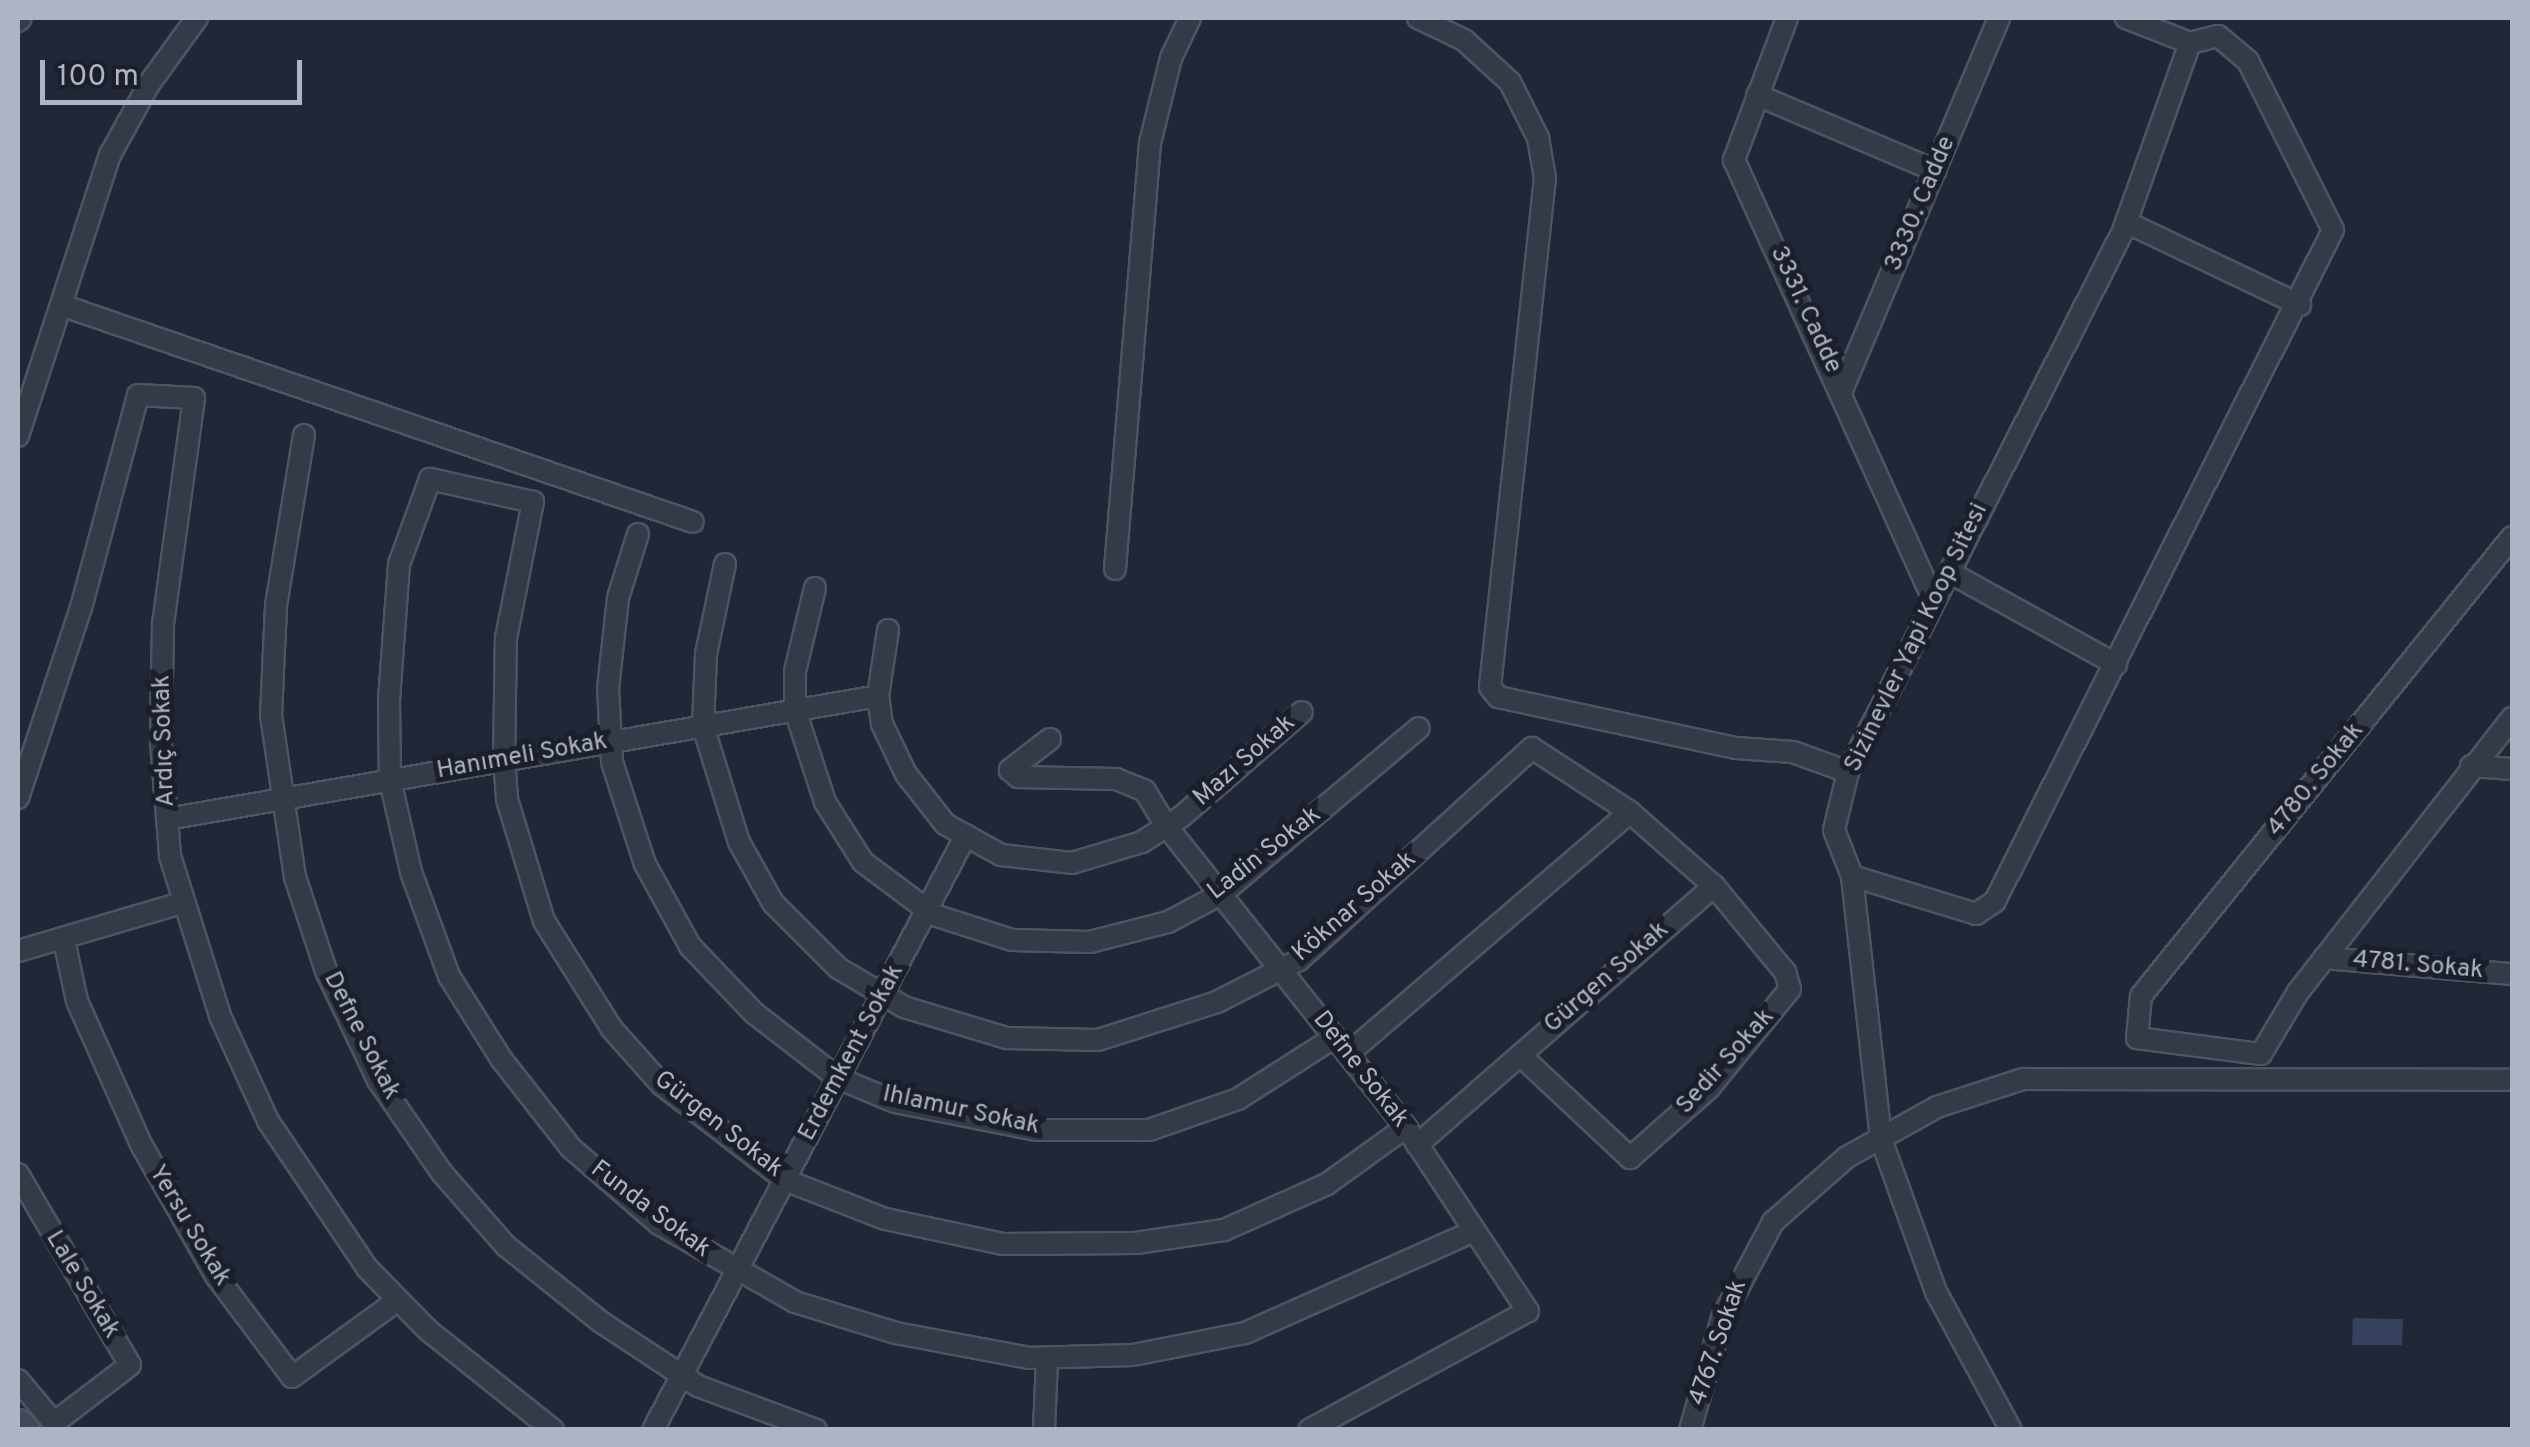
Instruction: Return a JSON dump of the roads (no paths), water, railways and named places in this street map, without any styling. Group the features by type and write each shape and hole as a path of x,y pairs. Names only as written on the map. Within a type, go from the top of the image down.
{"main road":[{"path":"18,1424 24,1430"}],"street":[{"path":"18,436 110,155 149,84 197,18"},
{"path":"1115,569 1150,143 1171,58 1190,18"},
{"path":"1418,18 1464,40 1510,82 1533,123 1544,178 1490,688 1498,696 1736,748 1793,752 1848,772"},
{"name":"3331. Cadde","path":"1787,18 1734,160 1842,390 1934,600"},
{"name":"3330. Cadde","path":"1842,390 2000,18"},
{"path":"1852,876 1976,914 2003,890 2300,305 2333,230 2248,62 2218,36 2190,43 2126,18"},
{"name":"Sizinevler Yapi Koop Sitesi","path":"2011,1430 1936,1292 1882,1139 1852,876 1834,830 1848,772 2126,222 2190,43"},
{"path":"1757,95 1936,171"},
{"path":"2126,222 2300,305"},
{"path":"61,305 692,522"},
{"name":"Ardıç Sokak","path":"18,798 81,608 138,396 194,398 163,623 167,819 184,902 220,1016 268,1121 366,1268 398,1300 553,1430"},
{"name":"Defne Sokak","path":"304,435 276,606 271,715 295,877 326,971 378,1080 442,1174 506,1246 600,1322 682,1375 816,1430"},
{"name":"Gürgen Sokak","path":"430,479 534,502 506,638 504,760 507,799 544,920 612,1029 662,1085 785,1180 885,1219 1003,1244 1136,1243 1224,1230 1328,1184 1411,1136 1520,1055 1714,886"},
{"name":"Funda Sokak","path":"430,479 399,564 388,700 390,780 412,872 449,976 502,1060 570,1148 659,1224 736,1273 795,1302 896,1333 1047,1358 1133,1355 1244,1333 1474,1230"},
{"name":"Ihlamur Sokak","path":"638,534 618,598 608,688 612,762 645,864 690,946 754,1014 838,1078 895,1102 1036,1130 1149,1130 1238,1099 1335,1037"},
{"name":"4780. Sokak","path":"2324,958 2261,1054 2144,1042 2134,1030 2141,996 2512,538"},
{"name":"Köknar Sokak","path":"725,564 706,654 703,726 739,842 773,903 838,968 883,994 1007,1038 1098,1040 1216,1002 1282,969 1532,748 1630,812"},
{"path":"1949,572 2116,664"},
{"name":"Ladin Sokak","path":"816,588 795,670 795,710 826,802 863,862 927,910 1012,940 1090,942 1168,922 1221,894 1419,728"},
{"name":"Mazı Sokak","path":"888,630 878,696 882,724 906,774 945,824 1001,855 1072,863 1142,842 1164,823 1181,818 1302,712"},
{"name":"Hanımeli Sokak","path":"167,819 878,696"},
{"path":"2324,958 2512,718"},
{"name":"Defne Sokak","path":"1050,739 1010,770 1029,778 1116,779 1145,791 1164,823 1411,1136 1528,1311 1309,1430"},
{"path":"2471,766 2512,768"},
{"path":"1349,1053 1630,812 1714,886"},
{"name":"Erdemkent Sokak","path":"653,1430 966,836"},
{"name":"Sedir Sokak","path":"1520,1055 1630,1158 1709,1088 1790,989 1784,972 1714,886"},
{"path":"18,951 184,902"},
{"name":"Yersu Sokak","path":"64,940 77,1001 142,1146 216,1276 292,1377 398,1300"},
{"name":"4781. Sokak","path":"2324,958 2512,974"},
{"name":"4767. Sokak","path":"1690,1430 1722,1318 1749,1257 1801,1195 1882,1139 1937,1107 2023,1078 2512,1080"},
{"name":"Lale Sokak","path":"18,1174 130,1365 54,1423 18,1380"},
{"path":"1044,1430 1047,1358"}],"water":[{"path":"2353,1318 2403,1319 2402,1345 2352,1345"}]}
